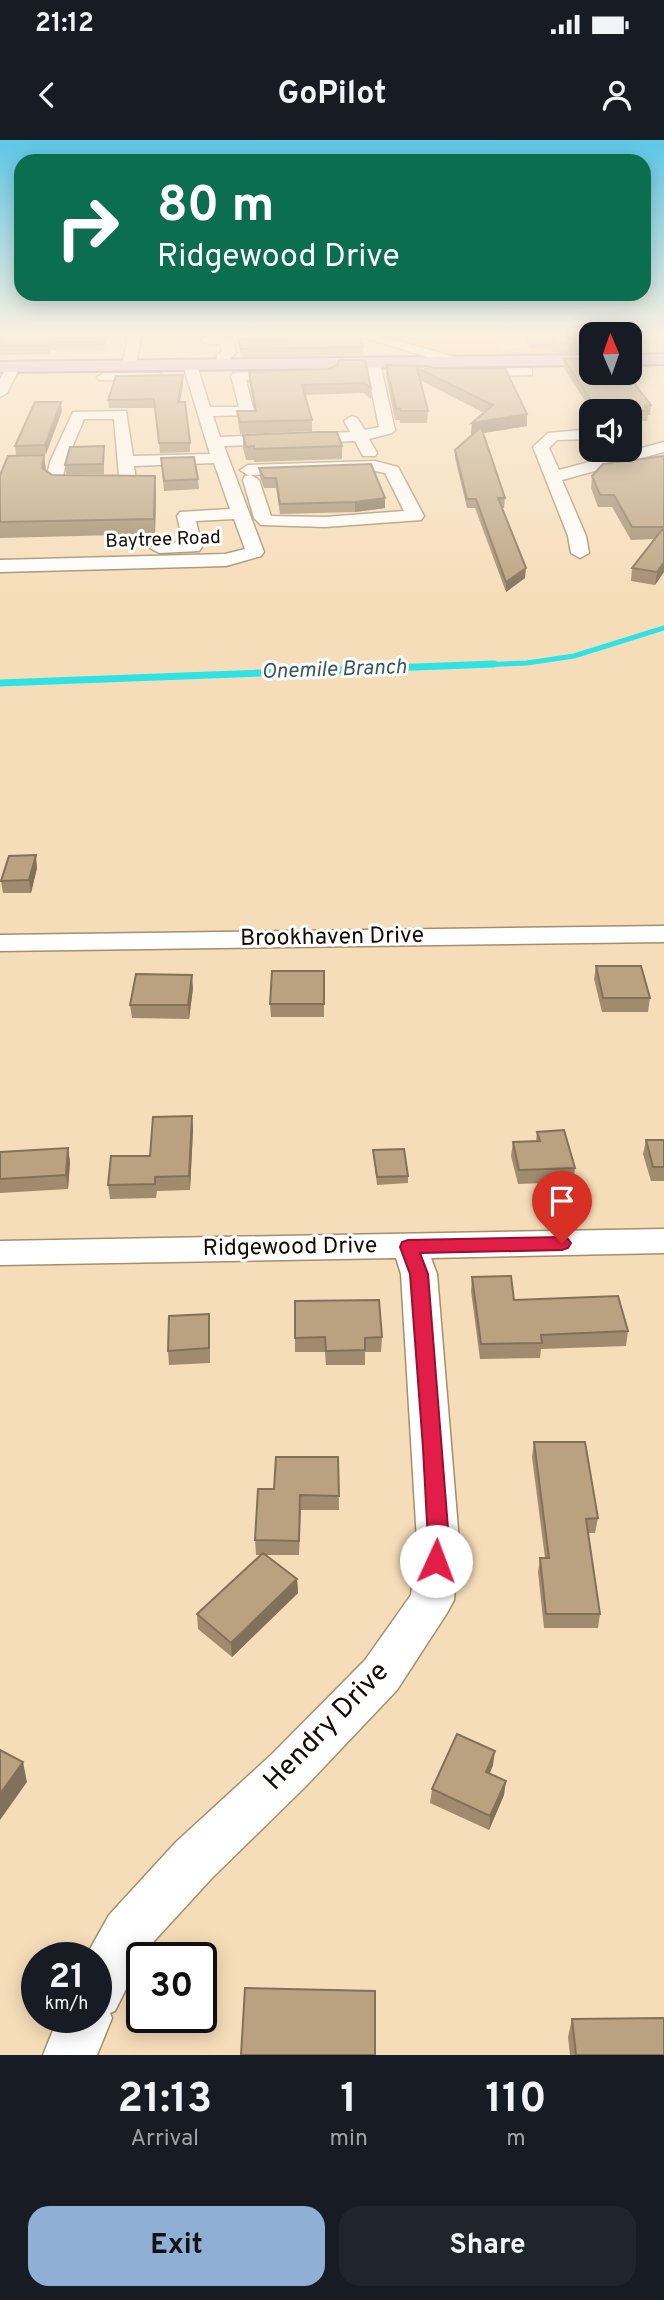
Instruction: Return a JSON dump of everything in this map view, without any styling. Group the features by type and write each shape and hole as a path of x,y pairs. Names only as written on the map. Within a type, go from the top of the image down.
{"street":[{"path":"73,424 53,462 54,482 128,481 122,424"},
{"name":"Baytree Road","path":"0,566 226,560 255,552 208,424"},
{"path":"354,424 369,453"},
{"path":"128,461 220,457 360,436 387,430 386,424"},
{"path":"579,435 553,436 541,447 576,536 580,553"},
{"path":"553,477 664,447"},
{"path":"220,457 248,470 375,466 386,468 392,470 415,516 325,522 267,521 262,518 248,470"},
{"path":"0,553 193,547 186,516 240,514"},
{"name":"Brookhaven Drive","path":"0,943 664,934"},
{"name":"Ridgewood Drive","path":"0,1253 664,1241"},
{"name":"Hendry Drive","path":"112,1962 127,1933 194,1860 289,1770 382,1675 432,1600 438,1541 433,1448 419,1274 408,1247"},
{"path":"70,2055 79,2033"}],"building":[{"path":"25,424 53,424 45,445 15,446"},
{"path":"157,424 188,424 190,443 159,443"},
{"path":"481,427 505,498 498,498 526,568 506,582 476,499 467,499 455,450"},
{"path":"337,432 342,446 254,449 254,446 246,447 243,435"},
{"path":"104,446 103,464 65,465 70,447"},
{"path":"44,455 42,468 52,475 155,476 154,519 0,522 0,475 8,456"},
{"path":"664,456 664,527 632,527 614,495 600,495 592,476 603,464 642,462 642,459"},
{"path":"194,457 198,479 164,481 161,458"},
{"path":"371,464 385,498 355,502 280,504 276,478 264,478 259,468"},
{"path":"664,527 664,562 657,572 632,568"},
{"path":"36,855 29,880 1,881 9,856"},
{"path":"596,966 641,966 650,998 603,998"},
{"path":"272,971 324,971 324,1004 270,1004"},
{"path":"136,974 192,975 188,1005 130,1005"},
{"path":"192,1116 189,1176 155,1177 155,1184 108,1185 111,1156 150,1156 153,1117"},
{"path":"564,1130 575,1168 519,1170 513,1142 540,1141 537,1132"},
{"path":"646,1140 664,1140 664,1167 653,1167"},
{"path":"68,1148 66,1175 0,1179 0,1152"},
{"path":"404,1149 408,1176 377,1177 373,1150"},
{"path":"511,1276 514,1300 618,1296 628,1331 541,1335 542,1343 481,1344 472,1277"},
{"path":"379,1300 382,1337 365,1338 365,1350 326,1351 325,1337 295,1338 295,1301"},
{"path":"209,1314 209,1348 168,1351 169,1316"},
{"path":"534,1442 585,1442 598,1518 586,1519 600,1614 546,1614 540,1558 549,1558"},
{"path":"276,1457 338,1457 339,1496 300,1495 299,1541 255,1540 258,1489 274,1489"},
{"path":"263,1553 297,1579 231,1643 197,1614"},
{"path":"457,1734 495,1751 486,1772 506,1781 490,1816 432,1789"},
{"path":"0,1750 23,1762 0,1794"},
{"path":"245,1988 375,1991 375,2055 241,2055"},
{"path":"664,2018 664,2055 576,2055 572,2019"}],"waterway":[{"name":"Onemile Branch","path":"448,666 527,663 574,656 664,628"},
{"name":"Onemile Branch","path":"0,683 494,664"}],"route":[{"path":"436,1561 438,1541 433,1448 419,1274 408,1247 562,1243"}]}
